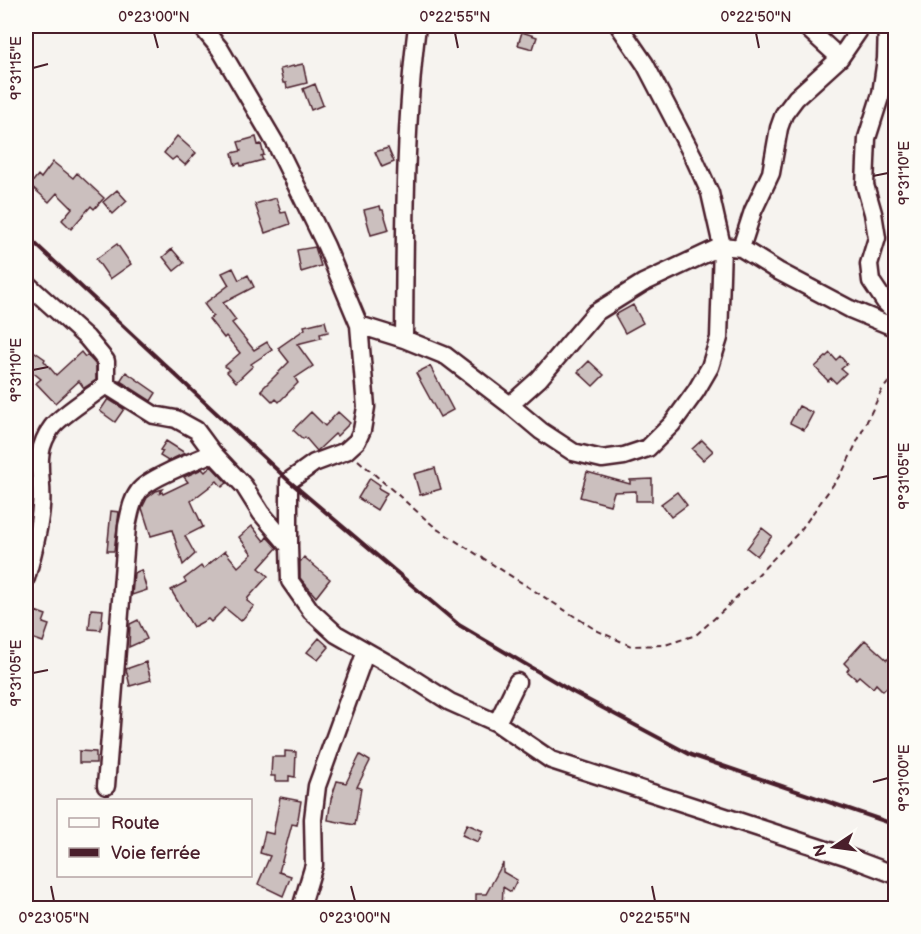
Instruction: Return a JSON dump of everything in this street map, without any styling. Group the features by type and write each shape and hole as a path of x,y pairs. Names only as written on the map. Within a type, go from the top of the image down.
{"street":[{"path":"201,26 220,49 276,147 326,246 359,325 366,407 362,430 357,441 346,451 314,463 289,481 290,581 311,611 336,634 450,702 497,723 551,760 896,875"},
{"path":"404,339 405,160 417,26"},
{"path":"359,325 404,339 446,356 540,431 573,452 602,459 624,456 648,448 672,424 710,367 719,338 722,246 710,193 694,158 645,64 619,26"},
{"path":"805,26 840,58"},
{"path":"741,248 753,211 771,173 779,128 784,114 796,98 840,58 862,26"},
{"path":"887,26 886,59 881,94 867,138 865,185 877,238 869,264 871,281 896,314"},
{"path":"510,405 539,379 596,313 643,283 722,246 741,248 778,272 850,309 896,328"},
{"path":"26,283 87,338 106,361 106,385"},
{"path":"106,385 154,415 176,419 196,430 213,453 244,486 261,513 289,546"},
{"path":"26,578 38,538 42,503 40,450 52,426 106,385"},
{"path":"106,786 127,526 133,501 141,488 167,473 213,453"},
{"path":"301,909 314,865 313,819 317,786 366,651"},
{"path":"497,723 518,682"}],"path":[{"path":"346,451 437,529 597,630 631,646 665,645 696,635 727,607 800,531 843,471 882,390 896,373"}],"building":[{"path":"522,32 537,37 533,49 518,45"},
{"path":"303,64 307,83 287,88 286,83 283,83 280,69"},
{"path":"315,84 323,105 311,110 303,89"},
{"path":"177,136 196,153 185,165 176,157 172,160 164,153"},
{"path":"256,137 258,145 261,144 263,160 241,166 240,163 235,165 232,153 241,151 238,142"},
{"path":"388,148 394,162 382,167 375,152"},
{"path":"53,162 73,178 77,173 104,198 94,209 91,206 71,229 62,220 72,208 57,193 49,202 30,185 38,175 41,178"},
{"path":"117,190 127,201 113,214 103,202"},
{"path":"276,198 281,213 286,212 290,224 265,233 255,204"},
{"path":"380,206 389,230 371,235 364,210"},
{"path":"117,244 131,264 110,279 96,259"},
{"path":"315,247 321,266 301,272 297,250"},
{"path":"172,249 184,263 174,271 163,257"},
{"path":"233,268 239,280 248,275 254,287 223,303 236,320 232,323 254,350 267,342 272,350 251,364 253,366 236,382 225,366 240,353 209,319 213,316 204,304 229,285 222,273"},
{"path":"633,305 643,323 625,333 615,315"},
{"path":"325,321 328,332 320,334 321,338 297,344 313,366 295,378 298,383 279,402 276,399 273,402 261,390 289,362 278,348 305,329 304,326"},
{"path":"32,350 45,359 44,361 56,375 81,352 96,365 96,380 84,388 79,381 55,403 36,383 41,379 26,367 26,359"},
{"path":"830,353 836,360 840,356 847,364 841,369 846,373 836,383 831,378 828,381 815,367"},
{"path":"589,361 604,375 593,386 578,372"},
{"path":"430,366 453,410 440,417 416,373"},
{"path":"126,372 156,393 151,401 120,381"},
{"path":"108,399 124,409 115,422 100,411"},
{"path":"799,406 813,413 804,430 790,423"},
{"path":"311,412 325,426 338,412 350,423 317,451 305,437 303,439 293,430"},
{"path":"702,440 713,451 703,460 692,449"},
{"path":"166,441 185,453 168,461 160,456 163,451 160,450"},
{"path":"211,466 227,483 222,487 217,481 191,501 203,527 185,536 195,554 183,565 172,530 151,536 142,508 147,498 156,491 163,489 159,494 162,492 163,494 188,482 184,477 202,469 205,472"},
{"path":"435,468 441,489 420,495 414,474"},
{"path":"587,472 630,484 630,480 652,479 652,501 636,501 636,491 614,492 610,505 580,497"},
{"path":"370,478 380,485 378,488 387,493 377,510 358,498"},
{"path":"677,492 687,505 671,517 661,504"},
{"path":"111,511 119,512 114,551 107,551"},
{"path":"252,526 264,541 267,537 277,548 259,568 268,576 248,598 247,601 254,606 241,621 225,608 211,622 208,619 193,627 171,590 186,582 184,579 201,566 203,569 225,551 238,567 252,554 239,537"},
{"path":"762,528 772,536 757,556 747,548"},
{"path":"304,557 330,579 316,597 300,578 300,562"},
{"path":"141,570 147,590 132,595 134,573"},
{"path":"91,609 103,610 101,630 89,629"},
{"path":"35,611 46,615 43,623 49,625 43,642 26,636"},
{"path":"138,620 147,639 129,647 130,624"},
{"path":"319,638 329,647 318,660 307,652"},
{"path":"865,640 887,660 889,658 896,663 896,686 891,691 887,687 883,691 876,684 873,688 859,676 856,679 847,671 849,668 844,663"},
{"path":"146,662 151,680 130,686 126,669"},
{"path":"79,751 96,752 96,763 79,763"},
{"path":"285,751 296,752 295,777 289,776 289,781 275,781 275,776 271,776 272,757 285,757"},
{"path":"360,755 370,761 357,787 361,788 355,825 328,820 337,781 346,783"},
{"path":"280,797 301,801 297,825 292,824 279,872 291,876 283,896 258,884 270,856 260,853 265,832 273,834"},
{"path":"467,824 483,831 478,842 462,835"},
{"path":"503,863 503,872 517,880 511,892 503,887 502,909 476,909 476,894 486,894"}],"railway":[{"path":"26,235 289,481 459,625 571,691 691,755 896,825"}]}
